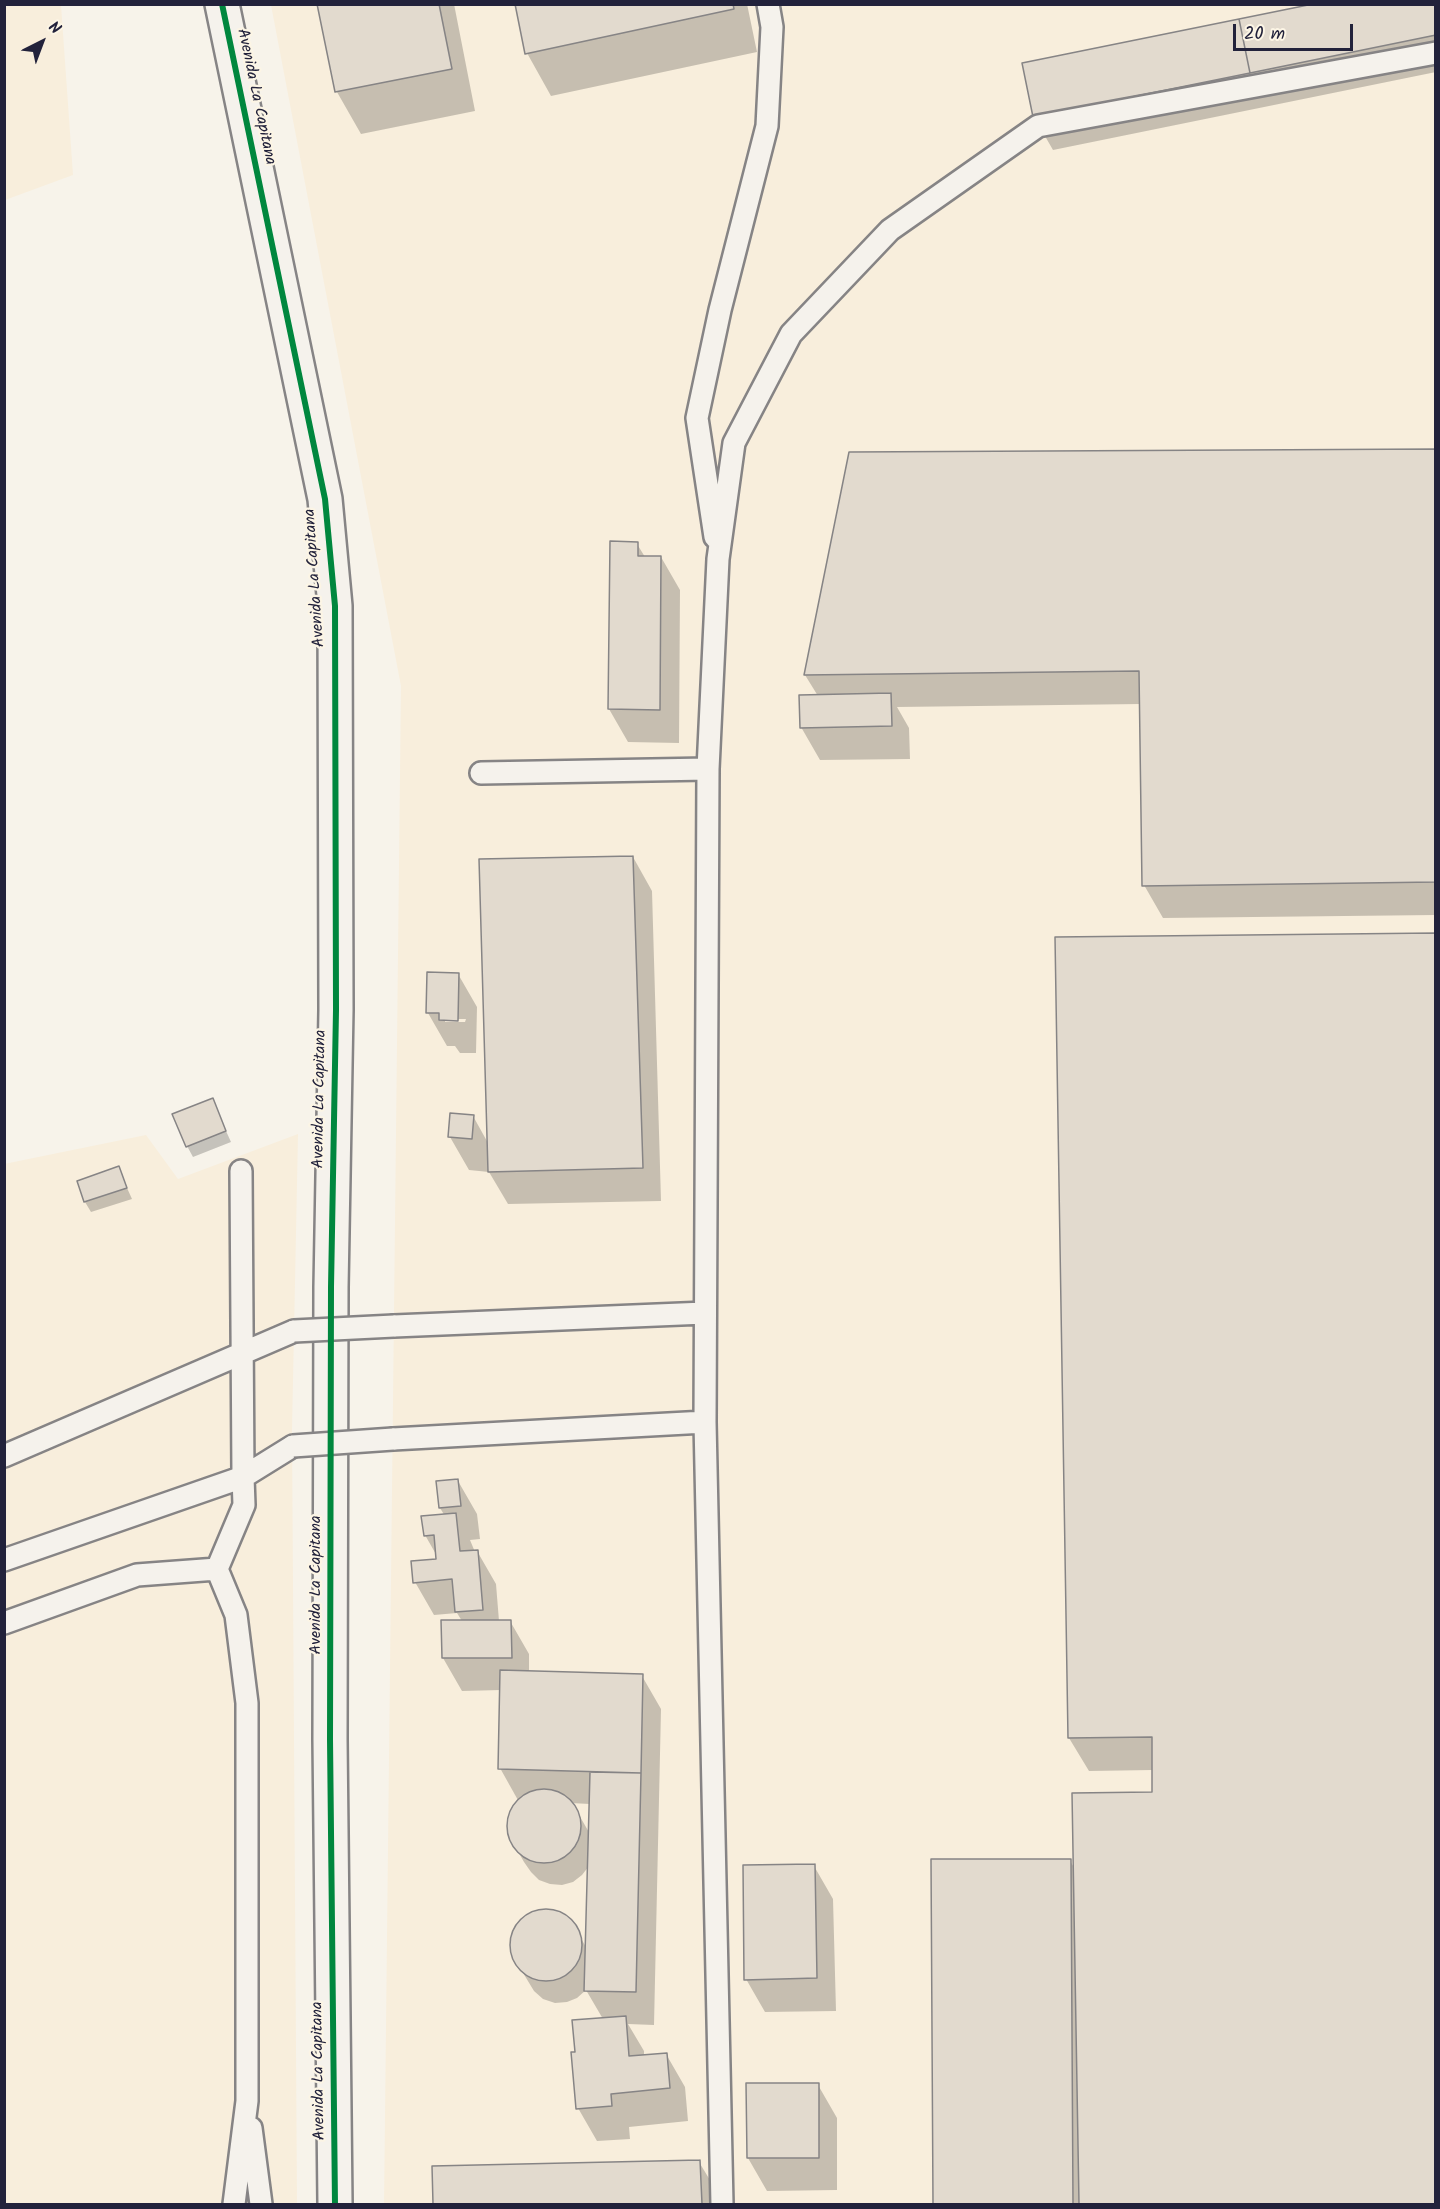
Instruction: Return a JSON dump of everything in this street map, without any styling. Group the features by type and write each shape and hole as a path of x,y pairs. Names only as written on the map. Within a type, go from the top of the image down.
{"street":[{"name":"Avenida La Capitana","path":"222,4 325,499 335,606 336,1010 331,1287 330,1692 334,2205"}],"lane":[{"path":"718,559 697,418 720,310 767,126 772,27 768,4"},
{"path":"722,2205 705,1422 708,769 718,559 735,443 790,334 890,230 1038,126 1436,52"},
{"path":"481,773 708,769"},
{"path":"234,2205 247,2101 247,1703 236,1615 217,1569 244,1505 241,1171"},
{"path":"4,1456 294,1331 705,1313"},
{"path":"4,1560 243,1477 293,1446 705,1422"},
{"path":"4,1623 137,1575 217,1569"},
{"path":"247,2101 261,2205"}],"shaded area":[{"path":"5,4 61,5 73,175 5,200"},
{"path":"271,5 1435,5 1435,2204 384,2204 401,686"},
{"path":"298,1134 292,1430 297,2204 5,2204 4,1164 146,1135 178,1179"}],"building":[{"path":"317,4 439,4 452,69 335,92"},
{"path":"515,4 733,4 734,9 525,54"},
{"path":"1313,4 1436,4 1436,35 1250,73 1239,19"},
{"path":"1239,19 1250,73 1033,117 1022,63"},
{"path":"1436,449 1436,882 1142,886 1139,671 804,675 849,452"},
{"path":"610,541 638,542 638,556 661,556 660,710 608,709"},
{"path":"891,693 892,726 800,728 799,695"},
{"path":"633,856 643,1168 488,1172 479,859"},
{"path":"1436,933 1436,2204 1079,2204 1072,1793 1152,1792 1152,1737 1068,1738 1055,937"},
{"path":"427,972 459,973 458,1021 439,1020 439,1013 426,1013"},
{"path":"213,1098 226,1131 186,1147 172,1114"},
{"path":"450,1113 474,1115 472,1139 448,1137"},
{"path":"119,1166 127,1188 84,1202 77,1181"},
{"path":"458,1479 461,1506 439,1508 436,1481"},
{"path":"456,1513 460,1551 478,1550 483,1610 455,1612 452,1579 413,1583 411,1561 436,1559 434,1535 424,1536 421,1516"},
{"path":"441,1620 511,1620 512,1658 442,1658"},
{"path":"500,1670 643,1674 641,1773 498,1769"},
{"path":"590,1772 641,1773 636,1992 584,1991"},
{"path":"544,1789 558,1792 570,1800 578,1812 581,1826 578,1840 570,1852 558,1860 544,1863 530,1860 518,1852 510,1840 507,1826 510,1812 518,1800 530,1792"},
{"path":"931,1859 1071,1859 1073,2204 933,2204"},
{"path":"815,1864 817,1978 744,1980 743,1865"},
{"path":"546,1909 566,1915 576,1925 582,1945 576,1965 566,1975 546,1981 526,1975 516,1965 510,1945 516,1925 526,1915"},
{"path":"626,2016 629,2056 667,2053 670,2088 611,2094 612,2106 576,2109 571,2052 575,2052 572,2020"},
{"path":"746,2083 819,2083 819,2158 747,2158"},
{"path":"700,2160 702,2204 433,2204 432,2166"}],"cycle path":[{"path":"222,4 325,499 335,606 336,1010 331,1287 330,1739 335,2204"}]}
